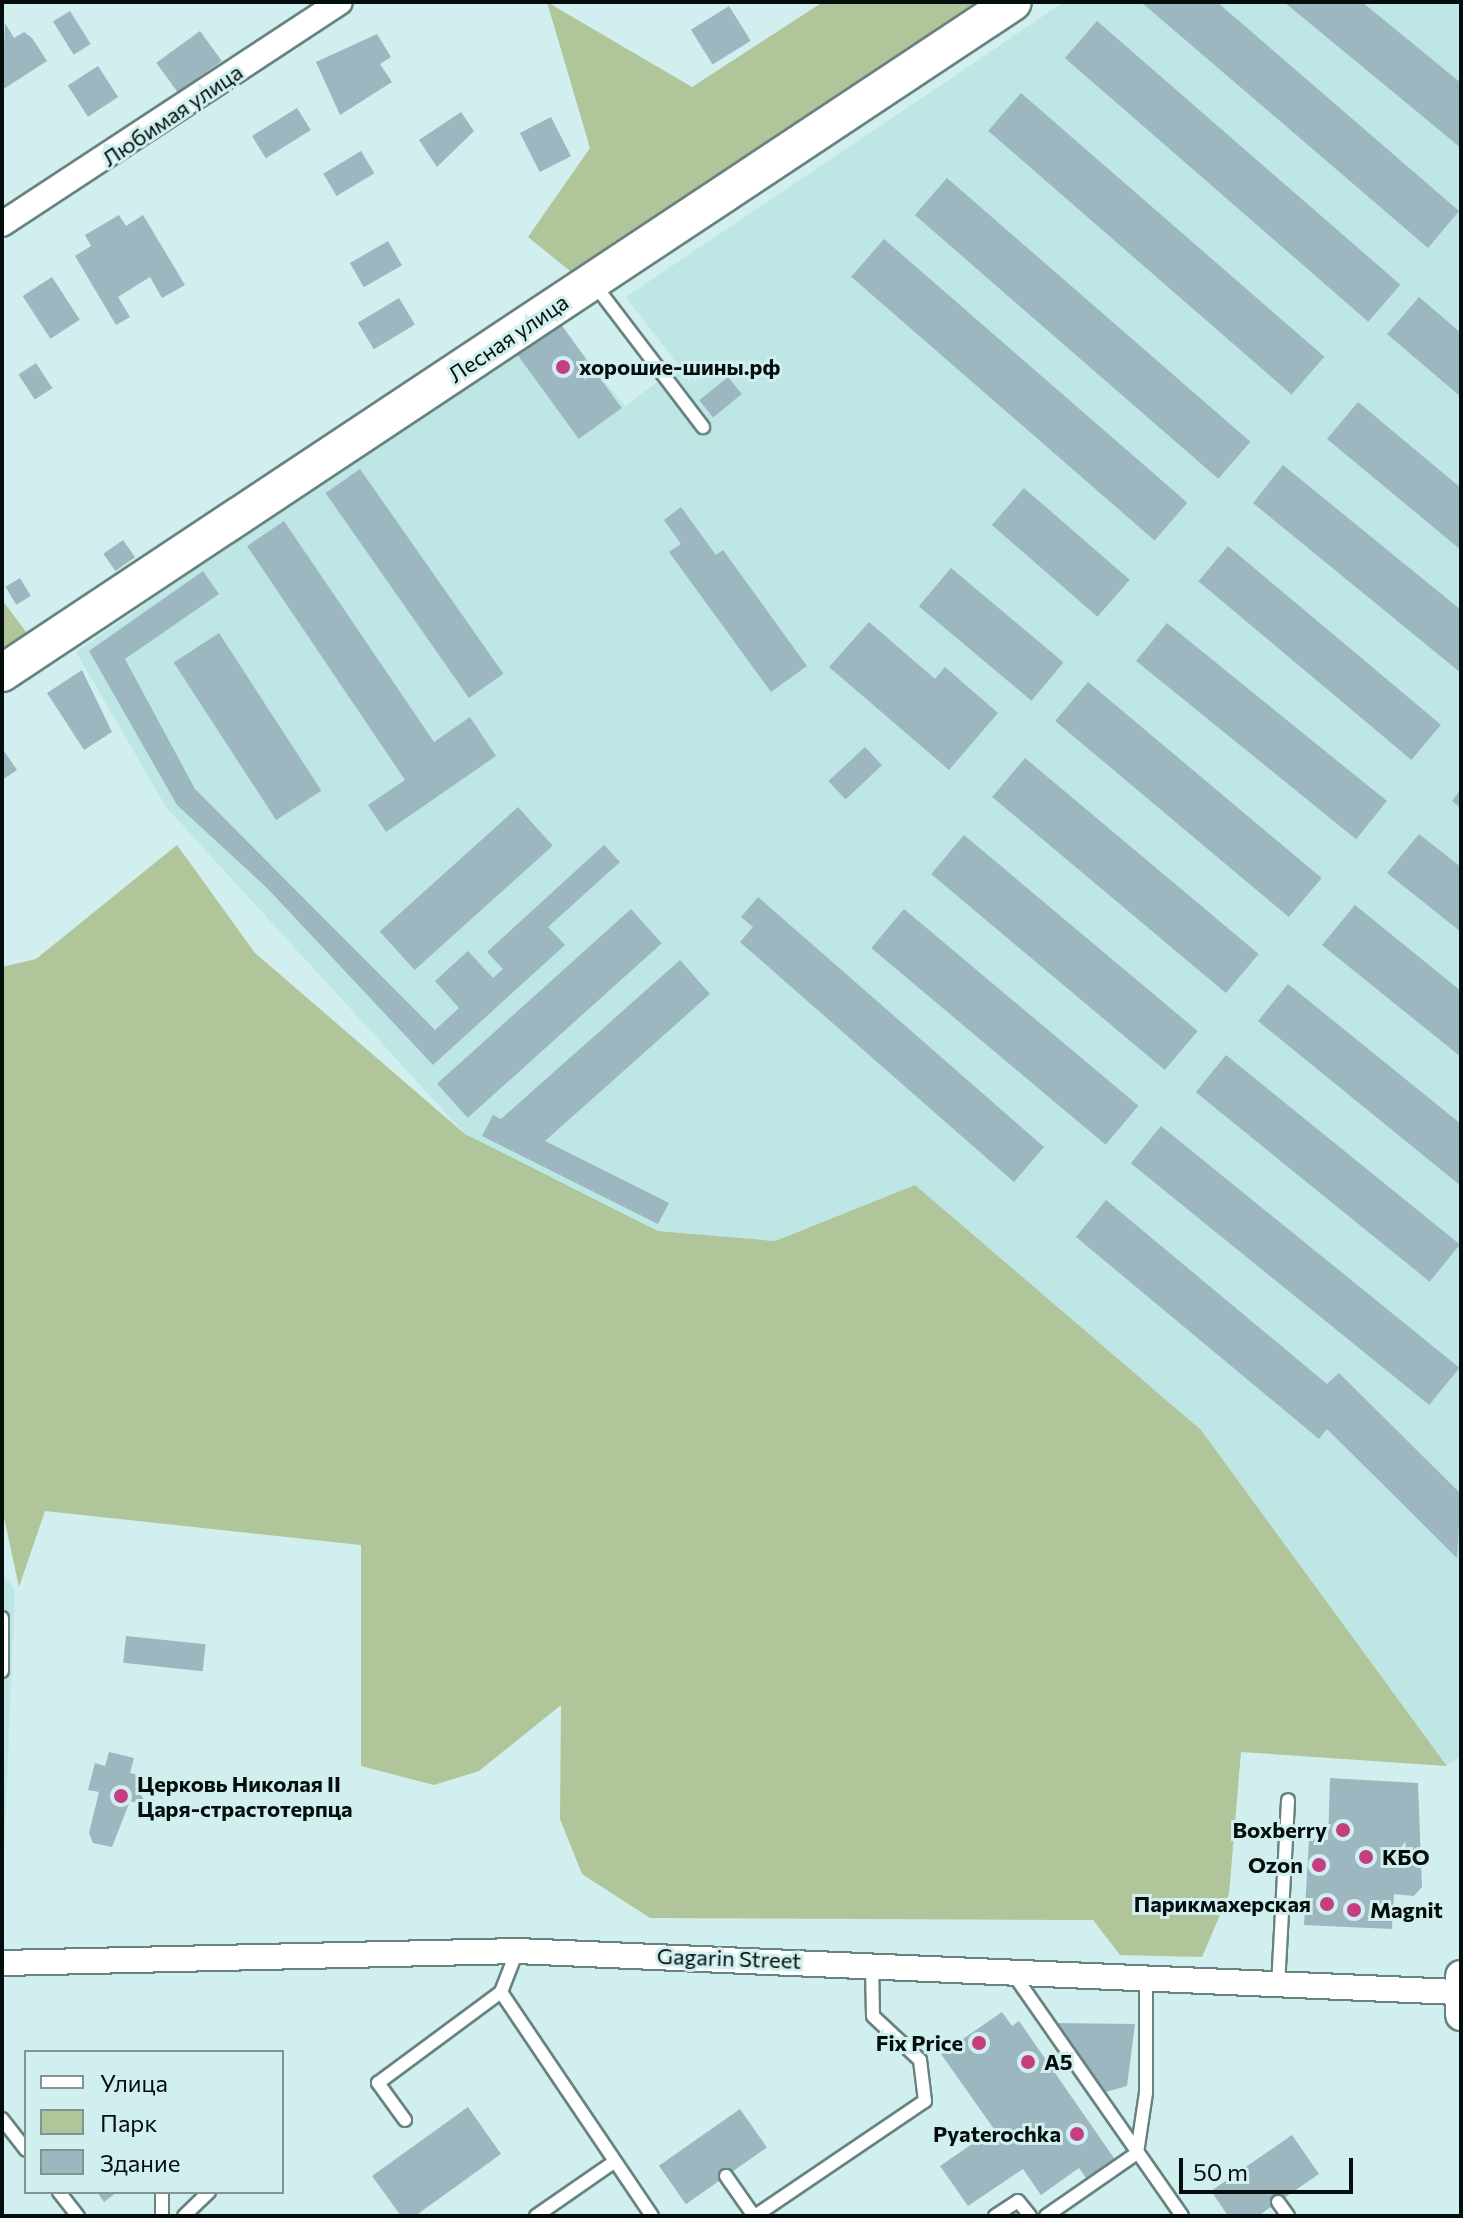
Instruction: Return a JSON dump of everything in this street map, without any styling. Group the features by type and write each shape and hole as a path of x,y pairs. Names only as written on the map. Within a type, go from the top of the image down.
{"main road":[{"name":"Лесная улица","path":"2,673 1013,2"}],"street":[{"name":"Любимая улица","path":"2,224 340,2"},
{"name":"Gagarin Street","path":"3,1961 517,1951 1010,1968 1278,1986 1459,1994"}],"lane":[{"path":"592,282 703,427"},
{"path":"2,1618 2,1671"},
{"path":"1278,1986 1288,1800"},
{"path":"405,2120 378,2083 501,1992 517,1951"},
{"path":"726,2176 755,2216 925,2101 920,2060 873,2016 872,1963"},
{"path":"1010,1968 1182,2216"},
{"path":"1046,2216 1137,2153 1146,2093 1146,1978"},
{"path":"501,1992 652,2216"},
{"path":"2,2119 24,2147"},
{"path":"536,2216 614,2162"},
{"path":"61,2194 78,2216"},
{"path":"162,2194 162,2216"},
{"path":"184,2216 207,2194"},
{"path":"995,2216 1018,2201 1030,2216"},
{"path":"1278,2202 1288,2216"}],"shaded area":[{"path":"1064,2 1461,2 1461,1756 1447,1765 1201,1430 915,1185 774,1241 659,1231 465,1134 166,807 76,652 555,320 625,406 679,366 626,297"},
{"path":"2,1573 15,1590 2,1899"}],"green space":[{"path":"547,2 692,87 823,2 976,2 575,275 528,237 590,148"},
{"path":"2,600 30,637 2,655"},
{"path":"177,845 255,953 465,1134 658,1231 775,1241 915,1185 1201,1430 1447,1766 1241,1752 1229,1894 1202,1957 1120,1955 1093,1920 650,1918 582,1874 560,1819 561,1705 479,1771 434,1785 361,1766 361,1545 45,1511 19,1587 2,1508 2,967 36,959"}],"building":[{"path":"1141,2 1217,2 1459,211 1428,248"},
{"path":"1284,2 1362,2 1461,83 1461,148"},
{"path":"729,6 751,41 713,65 691,30"},
{"path":"70,11 91,44 74,55 53,22"},
{"path":"1097,21 1400,285 1368,322 1065,58"},
{"path":"5,23 14,38 24,32 32,38 47,61 2,90"},
{"path":"200,31 222,61 178,93 156,63"},
{"path":"377,34 391,57 380,64 392,82 340,115 316,62"},
{"path":"98,66 118,97 88,117 68,86"},
{"path":"1021,93 1324,357 1292,394 988,131"},
{"path":"297,108 311,130 266,158 252,136"},
{"path":"461,112 474,131 437,167 419,140"},
{"path":"551,117 571,156 540,172 520,133"},
{"path":"361,151 374,173 337,196 323,174"},
{"path":"947,178 1250,442 1218,479 915,215"},
{"path":"119,215 126,226 143,215 185,285 162,298 150,277 118,297 130,317 116,325 75,256 91,246 85,235"},
{"path":"884,239 1187,503 1155,540 851,277"},
{"path":"388,241 402,265 364,287 350,263"},
{"path":"52,277 80,320 50,339 23,296"},
{"path":"1419,297 1461,333 1461,397 1387,334"},
{"path":"399,298 415,325 374,349 358,323"},
{"path":"560,323 622,408 579,439 517,354"},
{"path":"36,363 52,388 35,400 18,374"},
{"path":"728,377 742,394 713,417 699,400"},
{"path":"1358,402 1461,488 1461,550 1327,439"},
{"path":"1283,465 1461,610 1461,673 1253,503"},
{"path":"360,469 503,674 469,698 326,493"},
{"path":"1024,488 1130,580 1098,617 992,525"},
{"path":"681,507 716,555 723,550 807,666 771,692 669,552 681,544 664,520"},
{"path":"284,521 434,742 470,717 496,756 386,832 368,805 405,780 247,546"},
{"path":"123,540 135,557 115,571 103,554"},
{"path":"1228,546 1441,725 1411,760 1198,581"},
{"path":"951,568 1064,662 1031,701 919,606"},
{"path":"203,571 219,594 125,659 195,789 435,1030 459,1008 435,981 468,951 493,978 503,969 487,952 604,845 620,862 548,927 565,945 433,1065 267,888 177,805 89,651"},
{"path":"20,578 31,596 16,605 5,587"},
{"path":"869,622 935,679 945,667 998,713 949,770 829,667"},
{"path":"1167,623 1387,801 1356,839 1136,661"},
{"path":"219,633 321,791 276,820 174,662"},
{"path":"82,670 112,732 84,750 47,693"},
{"path":"1088,682 1322,878 1289,917 1055,721"},
{"path":"865,747 882,765 845,799 828,781"},
{"path":"2,748 17,770 2,780"},
{"path":"1025,758 1259,954 1226,993 992,797"},
{"path":"1461,789 1461,808 1452,801"},
{"path":"518,807 553,846 415,970 380,931"},
{"path":"1419,834 1461,867 1461,932 1387,873"},
{"path":"964,835 1198,1031 1165,1070 931,874"},
{"path":"758,897 1044,1147 1014,1182 740,942 753,927 741,917"},
{"path":"1355,905 1461,991 1461,1057 1322,945"},
{"path":"631,909 662,943 468,1118 437,1084"},
{"path":"904,909 1138,1106 1106,1145 871,948"},
{"path":"680,960 710,994 545,1141 669,1203 658,1224 482,1136 493,1115 501,1119"},
{"path":"1288,984 1461,1124 1461,1186 1258,1021"},
{"path":"1226,1055 1460,1244 1430,1282 1196,1092"},
{"path":"1161,1126 1459,1368 1429,1405 1131,1163"},
{"path":"1106,1200 1327,1384 1339,1373 1461,1494 1457,1558 1327,1429 1319,1439 1076,1237"},
{"path":"126,1636 206,1644 203,1671 123,1663"},
{"name":"Церковь Николая II Царя-страстотерпца","path":"109,1752 134,1758 130,1773 149,1777 142,1804 130,1801 112,1847 93,1843 89,1833 99,1792 88,1790 95,1763 105,1766"},
{"name":"КБО","path":"1330,1778 1418,1783 1422,1887 1414,1896 1394,1894 1392,1929 1304,1925 1309,1839 1328,1840"},
{"path":"1002,2012 1012,2026 1019,2021 1116,2161 1088,2181 1079,2168 1041,2195 1023,2169 968,2206 940,2166 994,2129 941,2054"},
{"path":"1055,2023 1135,2024 1127,2086 1102,2093"},
{"path":"468,2107 501,2154 415,2216 401,2216 372,2176"},
{"path":"740,2109 767,2148 686,2204 659,2166"},
{"path":"1292,2135 1319,2174 1258,2216 1228,2216 1211,2191"},
{"path":"98,2194 114,2194 104,2202"}],"place":[{"name":"хорошие-шины.рф","path":"563,367"},
{"name":"Церковь Николая II Царя-страстотерпца","path":"121,1796"},
{"name":"Boxberry","path":"1343,1830"},
{"name":"КБО","path":"1366,1857"},
{"name":"Ozon","path":"1319,1865"},
{"name":"Парикмахерская","path":"1327,1904"},
{"name":"Magnit","path":"1354,1910"},
{"name":"Fix Price","path":"979,2043"},
{"name":"А5","path":"1028,2062"},
{"name":"Pyaterochka","path":"1077,2134"}]}
